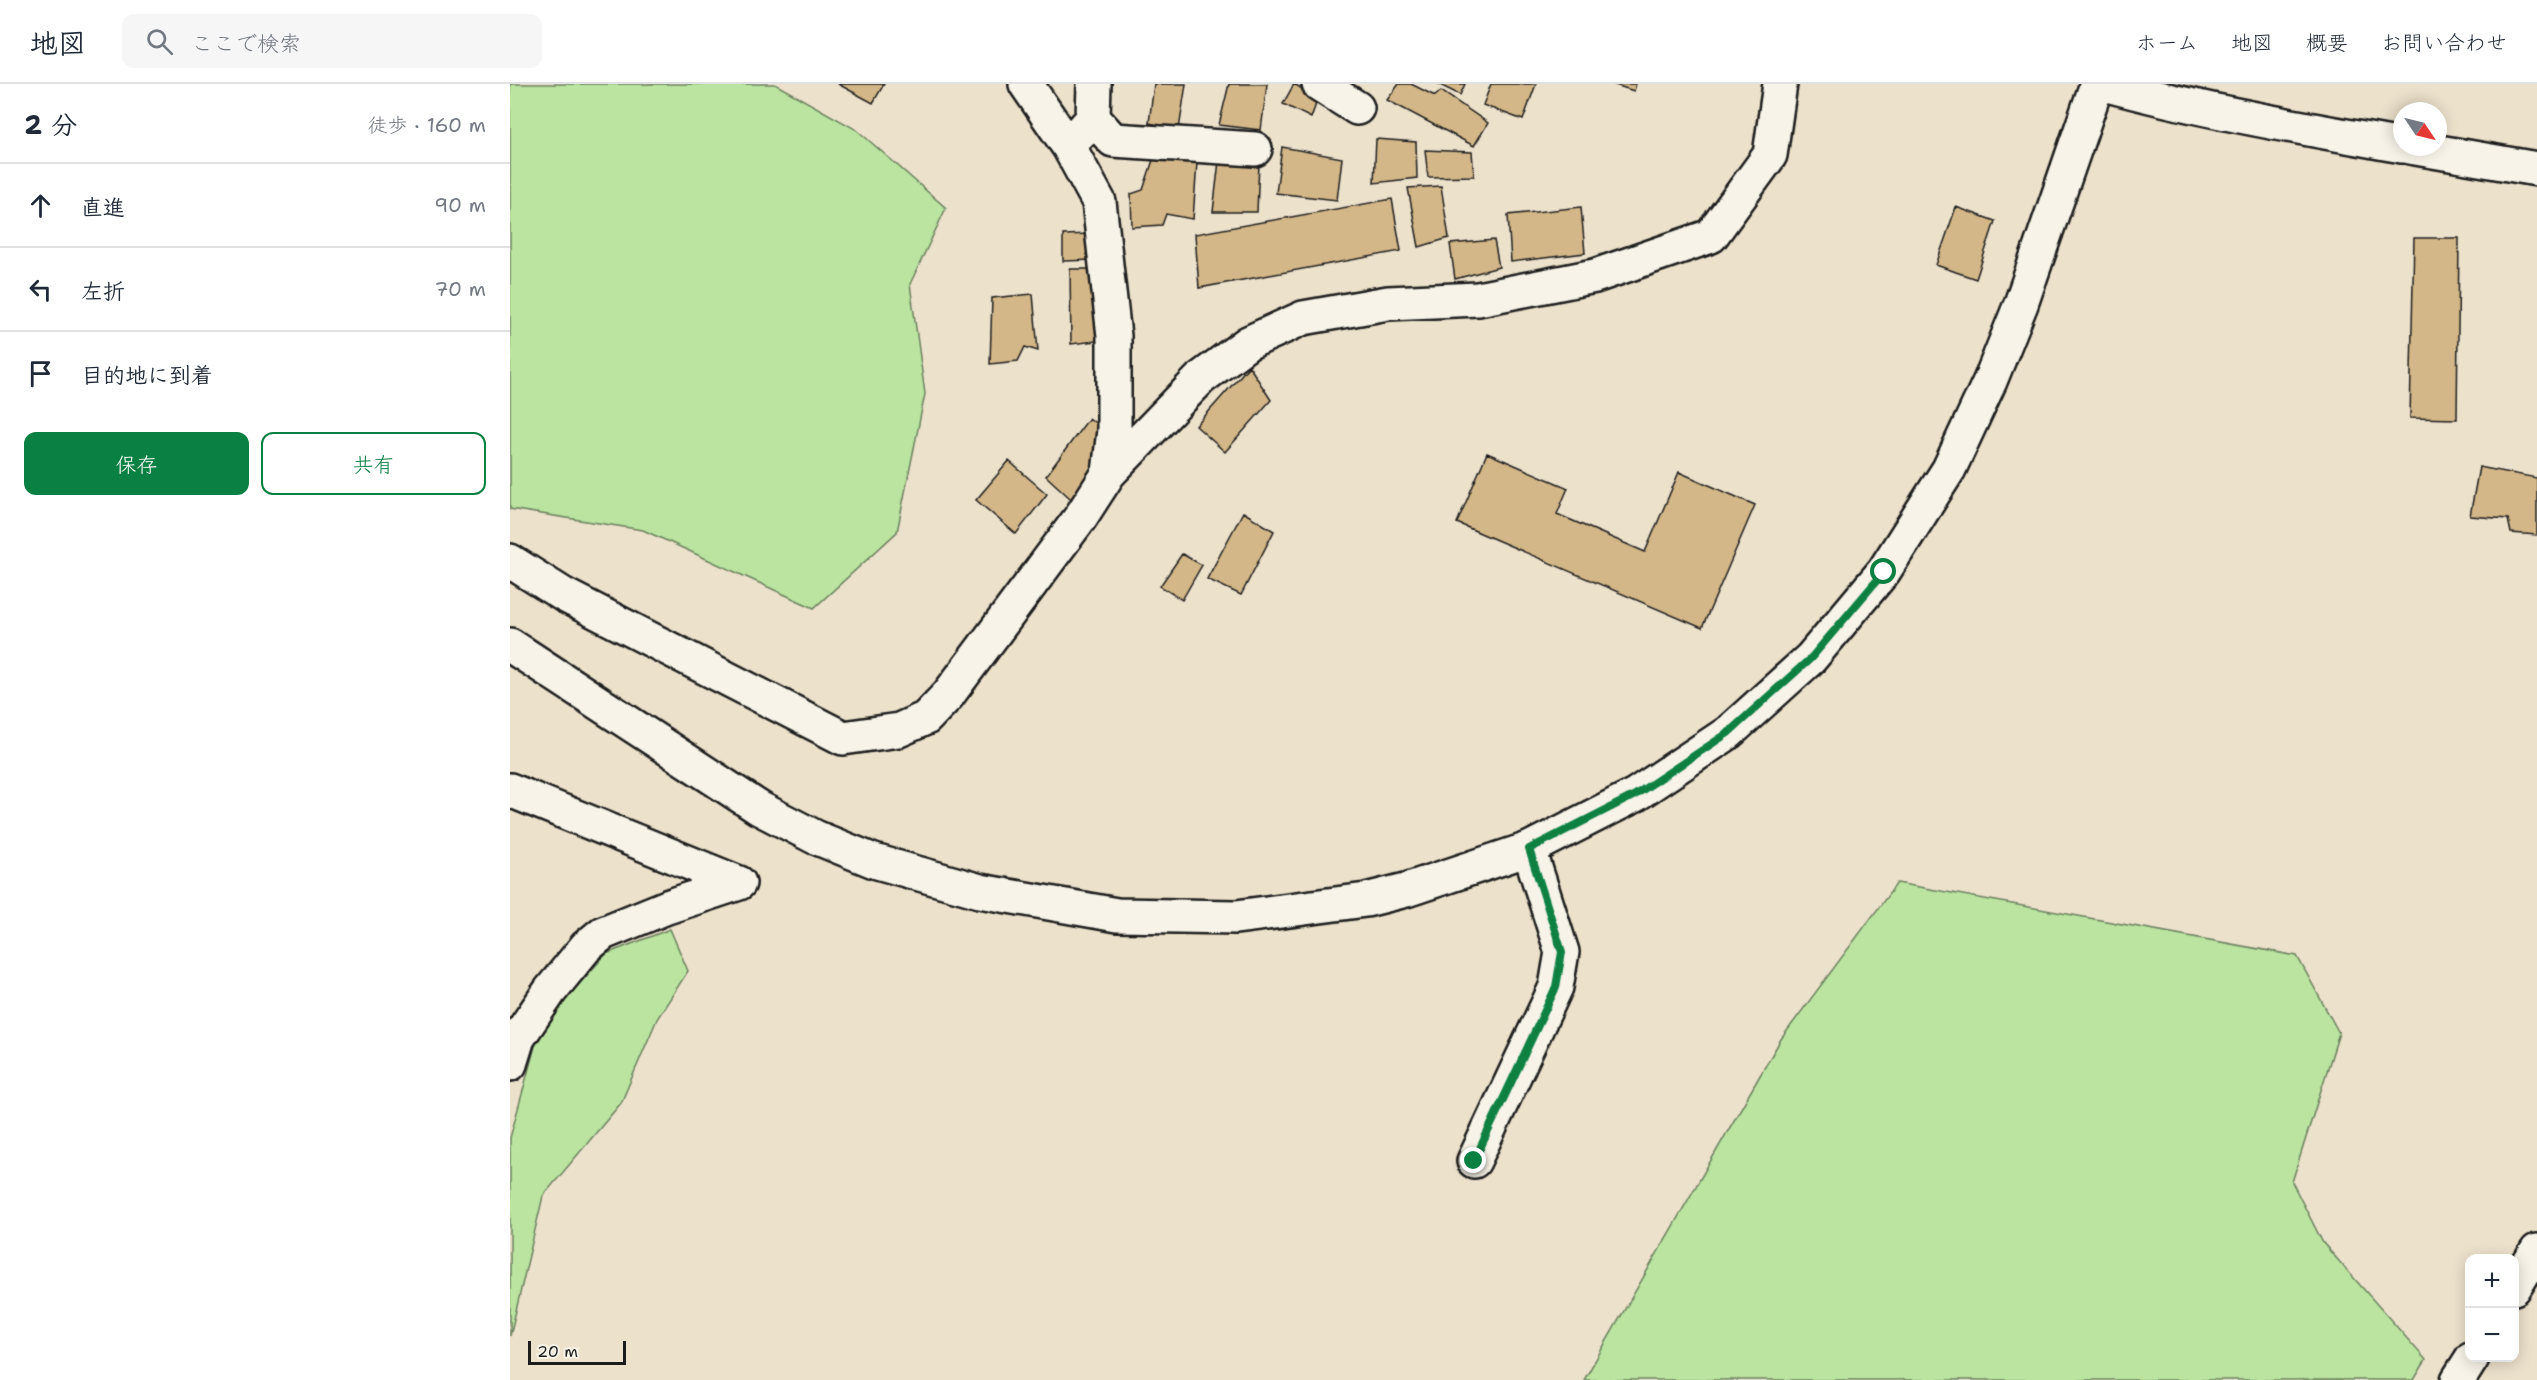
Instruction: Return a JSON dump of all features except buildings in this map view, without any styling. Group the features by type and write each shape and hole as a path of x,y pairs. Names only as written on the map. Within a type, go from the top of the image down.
{"street":[{"path":"1026,84 1069,147 1099,202 1114,336 1114,430 1109,473"},
{"path":"1069,147 1093,118 1094,84"},
{"path":"1319,84 1356,108"},
{"path":"510,561 564,595 843,738 899,730 927,717 948,695 1080,518 1109,473 1201,378 1248,344 1303,318 1388,303 1478,299 1595,276 1711,236 1770,155 1780,84"},
{"path":"510,645 759,808 874,861 980,891 1117,915 1236,917 1366,900 1406,890 1529,849 1635,795 1728,733 1811,658 1884,572 1949,469 1990,381 2021,304 2097,84"},
{"path":"2104,84 2287,125 2393,144"},
{"path":"1093,118 1113,140 1256,149"},
{"path":"2447,153 2537,169"},
{"path":"510,790 740,883 667,907 603,933 586,947 550,991 518,1038 510,1064"},
{"path":"1474,1161 1556,987 1562,952 1529,849"},
{"path":"2519,1280 2537,1251"},
{"path":"2458,1380 2469,1362"}],"green space":[{"path":"510,84 775,84 857,130 946,208 910,284 925,394 897,532 814,608 643,530 510,509"},
{"path":"1897,883 2297,956 2339,1033 2292,1182 2323,1243 2426,1360 2414,1380 1584,1380 1781,1039"},
{"path":"670,929 688,971 657,1019 621,1103 543,1196 510,1336 510,1138 540,1028 606,954"}],"route":[{"path":"1474,1161 1556,987 1562,952 1529,849 1635,795 1728,733 1811,658 1884,572"}]}
